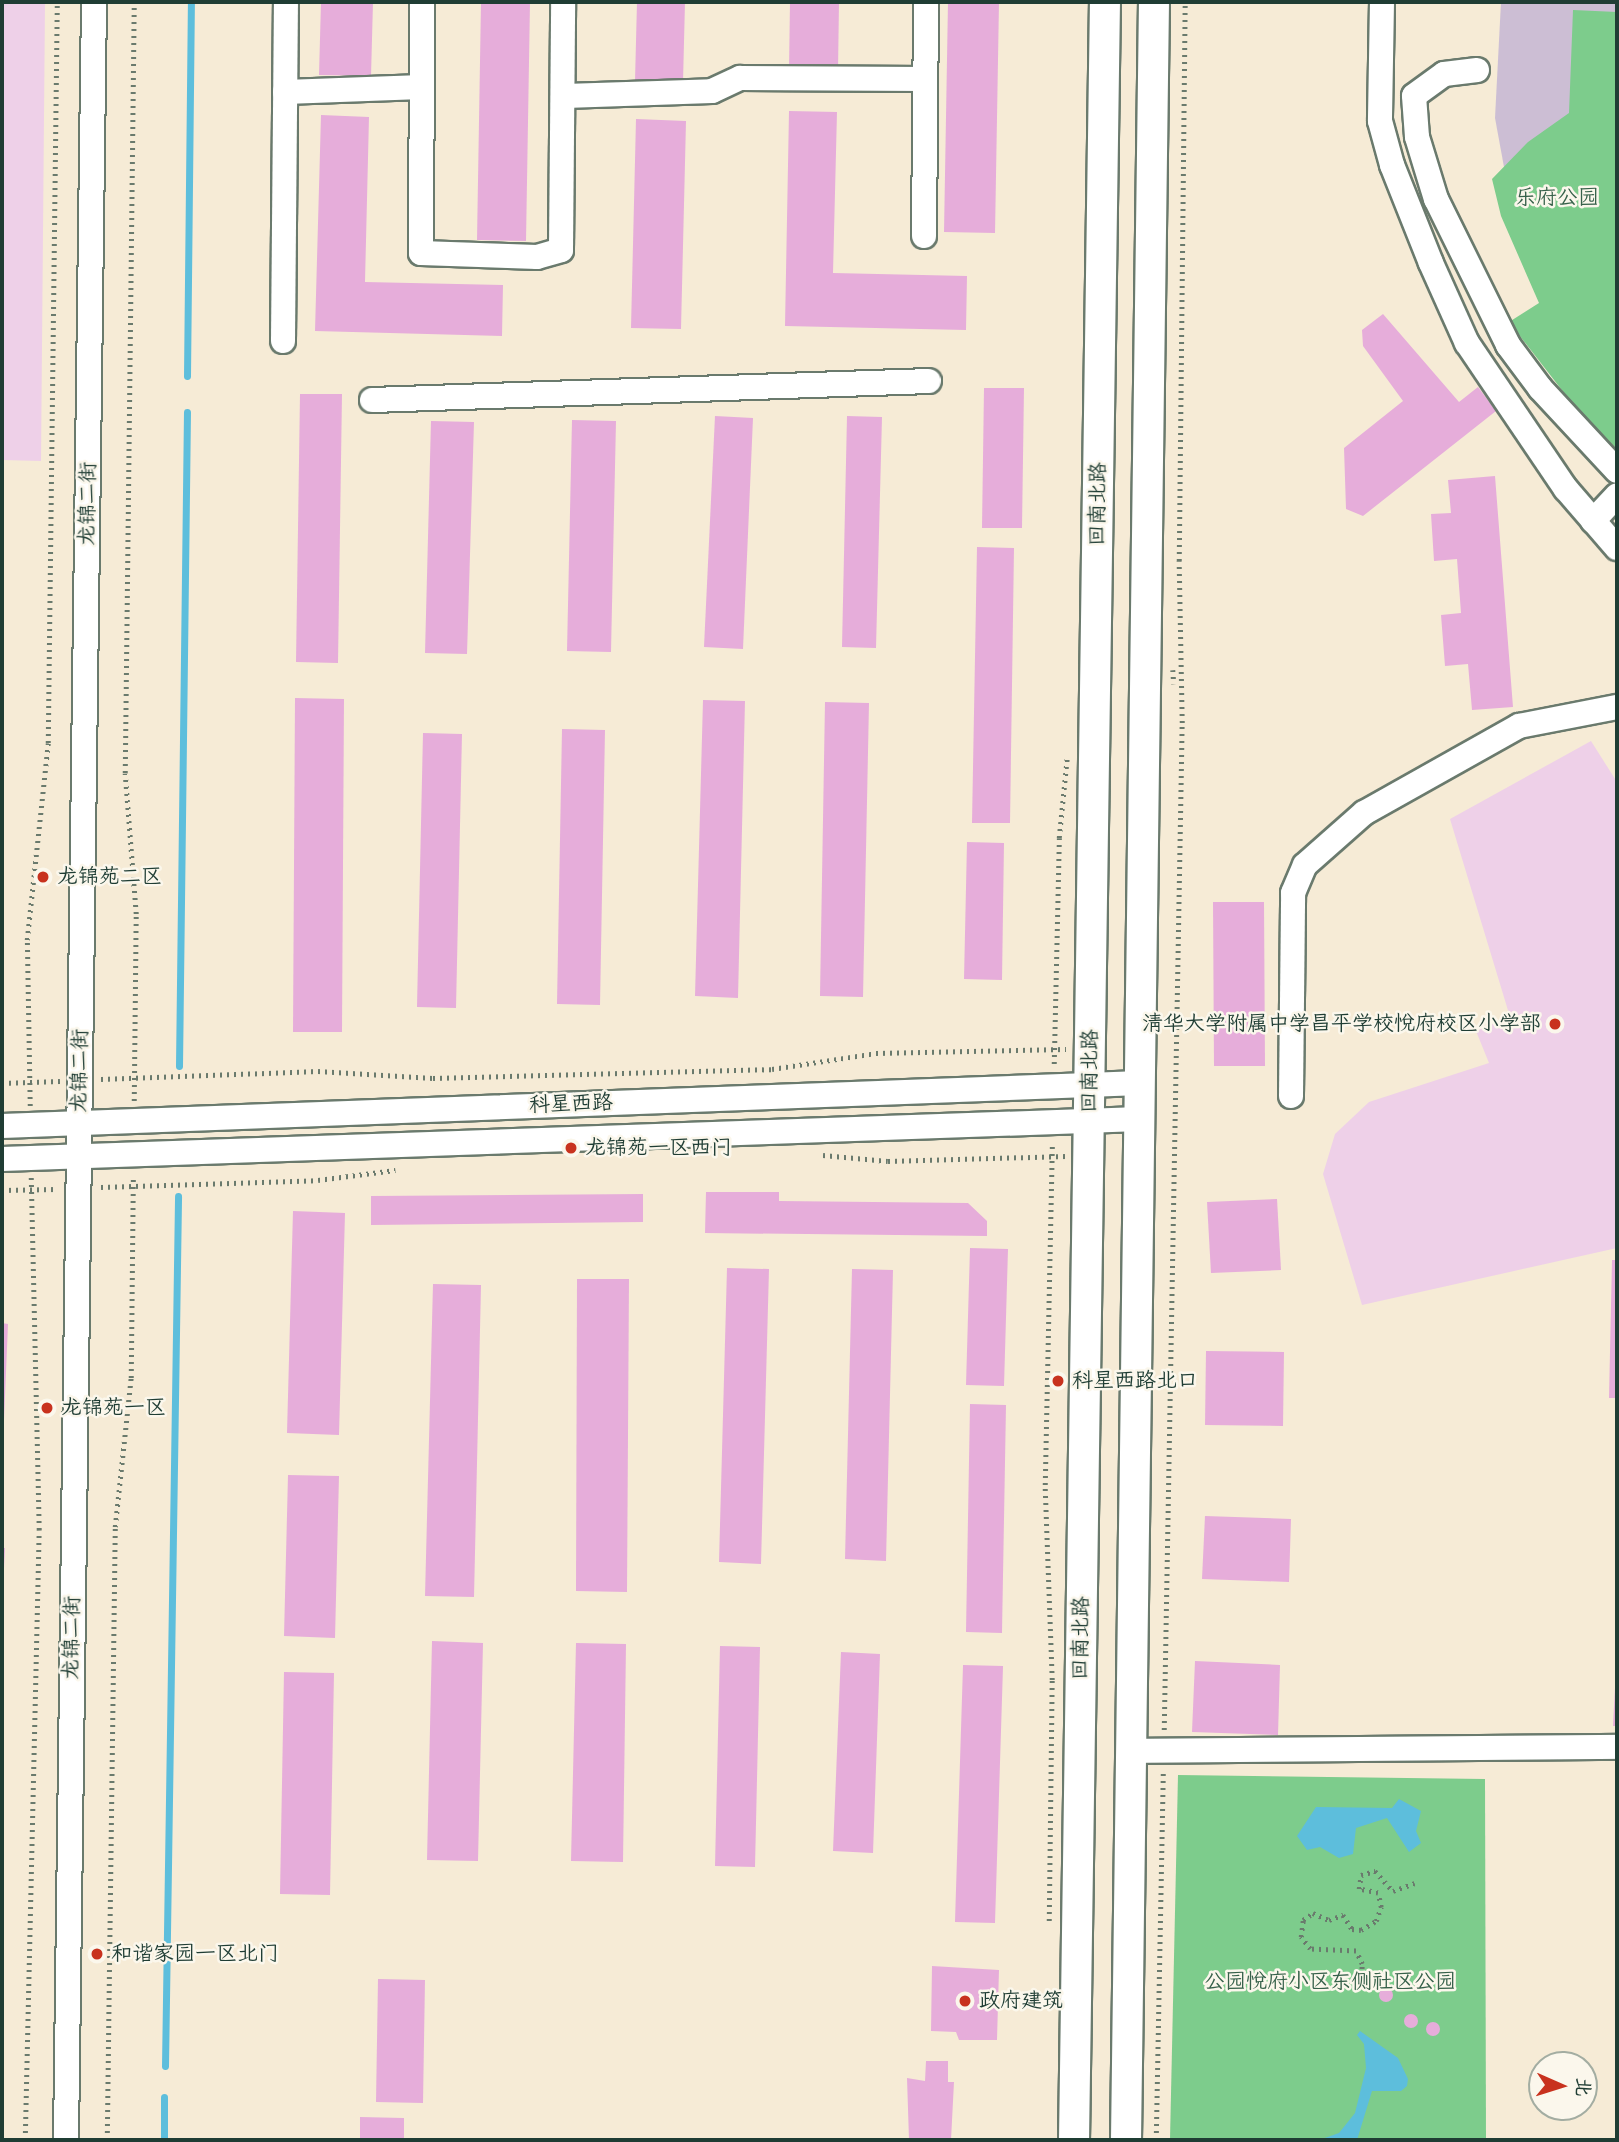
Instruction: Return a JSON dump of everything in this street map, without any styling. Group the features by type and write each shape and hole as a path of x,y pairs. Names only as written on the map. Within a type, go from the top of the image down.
{"main road":[{"name":"回南北路","path":"1074,2140 1105,2"},
{"path":"1126,2140 1154,2"}],"street":[{"name":"龙锦二街","path":"66,2140 94,2"},
{"path":"283,341 286,2"},
{"path":"422,2 421,253 537,257 561,250 565,96 563,2"},
{"path":"924,236 926,2"},
{"path":"1382,2 1380,121 1392,165 1431,262 1467,342 1593,521 1617,548"},
{"path":"1476,71 1444,74 1414,96 1417,138 1436,199 1508,345 1540,388 1617,471"},
{"path":"565,96 712,91 740,78 925,79"},
{"path":"285,93 422,87"},
{"path":"372,400 929,381"},
{"path":"1593,521 1617,495"},
{"path":"1291,1096 1293,893 1306,865 1364,813 1519,726 1617,707"},
{"name":"科星西路","path":"2,1126 1140,1083"},
{"name":"科星西路","path":"2,1159 1139,1119"},
{"path":"1131,1751 1617,1747"}],"path":[{"path":"30,1125 27,940 48,743 57,2"},
{"path":"134,2 124,773 136,914 134,1121"},
{"path":"1156,2140 1182,723 1185,2"},
{"path":"2,1083 318,1071 433,1078 772,1069 877,1053 1029,1050"},
{"path":"817,1154 888,1161 1027,1157"},
{"path":"107,2140 115,1527 131,1378 133,1155"},
{"path":"25,2140 39,1530 30,1158"},
{"path":"2,1191 318,1181 400,1169"},
{"path":"1049,1931 1052,1680 1045,1485 1051,1212"},
{"path":"1361,1983 1362,1964 1356,1951 1310,1949 1301,1937 1303,1920 1313,1913 1329,1920 1343,1915 1352,1929 1361,1930 1372,1926 1381,1907 1378,1893 1359,1889 1361,1875 1375,1871 1393,1891 1415,1883"}],"shaded area":[{"path":"2,2 45,2 41,461 2,460"},
{"name":"乐府公园","path":"1501,2 1617,2 1617,425 1513,216 1495,118"},
{"name":"清华大学附属中学昌平学校悦府校区小学部","path":"1591,741 1617,782 1617,1248 1362,1305 1323,1174 1335,1134 1369,1102 1489,1063 1476,1031 1510,1017 1450,819"}],"green space":[{"name":"乐府公园","path":"1573,10 1617,12 1617,449 1582,416 1509,322 1539,303 1501,216 1492,179 1528,142 1569,113"},
{"name":"公园悦府小区东侧社区公园","path":"1178,1775 1485,1779 1486,2140 1170,2140"}],"water":[{"path":"1399,1799 1421,1811 1416,1831 1421,1843 1409,1852 1387,1818 1356,1828 1353,1854 1339,1858 1320,1847 1307,1850 1297,1836 1316,1807 1392,1808"},
{"path":"1360,2031 1398,2058 1408,2079 1407,2086 1401,2091 1372,2091 1357,2140 1319,2140 1339,2133 1355,2113 1366,2068 1364,2044 1357,2035"}],"building":[{"path":"321,2 373,2 371,76 319,75"},
{"path":"481,2 530,2 526,241 477,240"},
{"path":"637,2 685,2 683,82 635,81"},
{"path":"790,2 839,2 838,70 789,70"},
{"path":"948,2 999,2 995,233 944,232"},
{"path":"789,111 837,112 833,273 967,276 966,330 785,326"},
{"path":"321,115 369,117 365,282 503,285 502,336 315,331"},
{"path":"636,119 686,121 681,329 631,328"},
{"path":"1383,314 1459,402 1478,387 1496,411 1363,516 1346,509 1344,448 1403,401 1363,346 1362,330"},
{"path":"984,388 1024,388 1022,528 982,528"},
{"path":"300,394 342,394 338,663 296,662"},
{"path":"715,416 753,418 743,649 704,647"},
{"path":"847,416 882,417 876,648 842,647"},
{"path":"572,420 616,421 611,652 567,651"},
{"path":"431,421 474,422 467,654 425,653"},
{"path":"1495,476 1513,707 1472,710 1468,664 1445,666 1441,615 1461,613 1457,559 1434,561 1431,514 1451,513 1448,480"},
{"path":"977,547 1014,548 1010,823 972,823"},
{"path":"295,698 344,699 342,1032 293,1032"},
{"path":"703,700 745,701 738,998 695,996"},
{"path":"825,702 869,703 863,997 820,996"},
{"path":"562,729 605,730 600,1005 557,1004"},
{"path":"423,733 462,734 456,1008 417,1007"},
{"path":"967,842 1004,843 1002,980 964,979"},
{"path":"1213,902 1264,902 1265,1066 1214,1066"},
{"path":"706,1192 779,1192 779,1201 968,1203 987,1221 987,1236 705,1233"},
{"path":"643,1194 643,1222 371,1225 371,1196"},
{"path":"1277,1199 1281,1270 1211,1273 1207,1202"},
{"path":"293,1211 345,1213 339,1435 287,1433"},
{"path":"970,1248 1008,1249 1004,1386 966,1385"},
{"path":"1612,1260 1617,1260 1617,1398 1609,1398"},
{"path":"727,1268 769,1269 761,1564 719,1562"},
{"path":"852,1269 893,1270 886,1561 845,1559"},
{"path":"577,1279 629,1279 627,1592 576,1591"},
{"path":"433,1284 481,1285 474,1597 425,1596"},
{"path":"2,1323 8,1324 4,1420 2,1420"},
{"path":"1206,1351 1284,1352 1283,1426 1205,1425"},
{"path":"970,1404 1006,1405 1002,1633 966,1632"},
{"path":"288,1475 339,1476 335,1638 284,1636"},
{"path":"1205,1516 1291,1519 1289,1582 1202,1579"},
{"path":"2,1548 5,1548 4,1568 2,1568"},
{"path":"432,1641 483,1643 478,1861 427,1860"},
{"path":"576,1643 626,1644 623,1862 571,1861"},
{"path":"720,1646 760,1647 755,1867 715,1866"},
{"path":"841,1652 880,1654 873,1853 833,1851"},
{"path":"1195,1661 1280,1665 1278,1735 1192,1732"},
{"path":"963,1665 1003,1666 995,1923 955,1922"},
{"path":"284,1672 334,1673 330,1895 280,1894"},
{"path":"1615,1688 1617,1726 1613,1726"},
{"name":"政府建筑","path":"932,1966 999,1970 997,2040 959,2040 956,2032 931,2031"},
{"path":"378,1979 425,1980 423,2103 376,2102"},
{"path":"1383,1988 1389,1988 1393,1995 1389,2002 1383,2002 1379,1998 1379,1992"},
{"path":"1408,2014 1414,2014 1418,2021 1414,2028 1408,2028 1404,2024 1404,2018"},
{"path":"1430,2022 1436,2022 1440,2029 1436,2036 1430,2036 1426,2032 1426,2026"},
{"name":"政府建筑","path":"926,2061 948,2061 948,2082 954,2082 951,2140 909,2140 907,2078 925,2081"},
{"path":"360,2117 404,2118 404,2140 360,2140"}],"waterway":[{"path":"187,376 191,2"},
{"path":"179,1066 187,412"},
{"path":"165,2066 178,1196"},
{"path":"164,2097 164,2140"}],"place":[{"name":"龙锦苑二区","path":"43,877"},
{"name":"清华大学附属中学昌平学校悦府校区小学部","path":"1555,1024"},
{"name":"龙锦苑一区西门","path":"571,1148"},
{"name":"科星西路北口","path":"1058,1381"},
{"name":"龙锦苑一区","path":"47,1408"},
{"name":"和谐家园一区北门","path":"97,1954"},
{"name":"政府建筑","path":"965,2001"}]}
